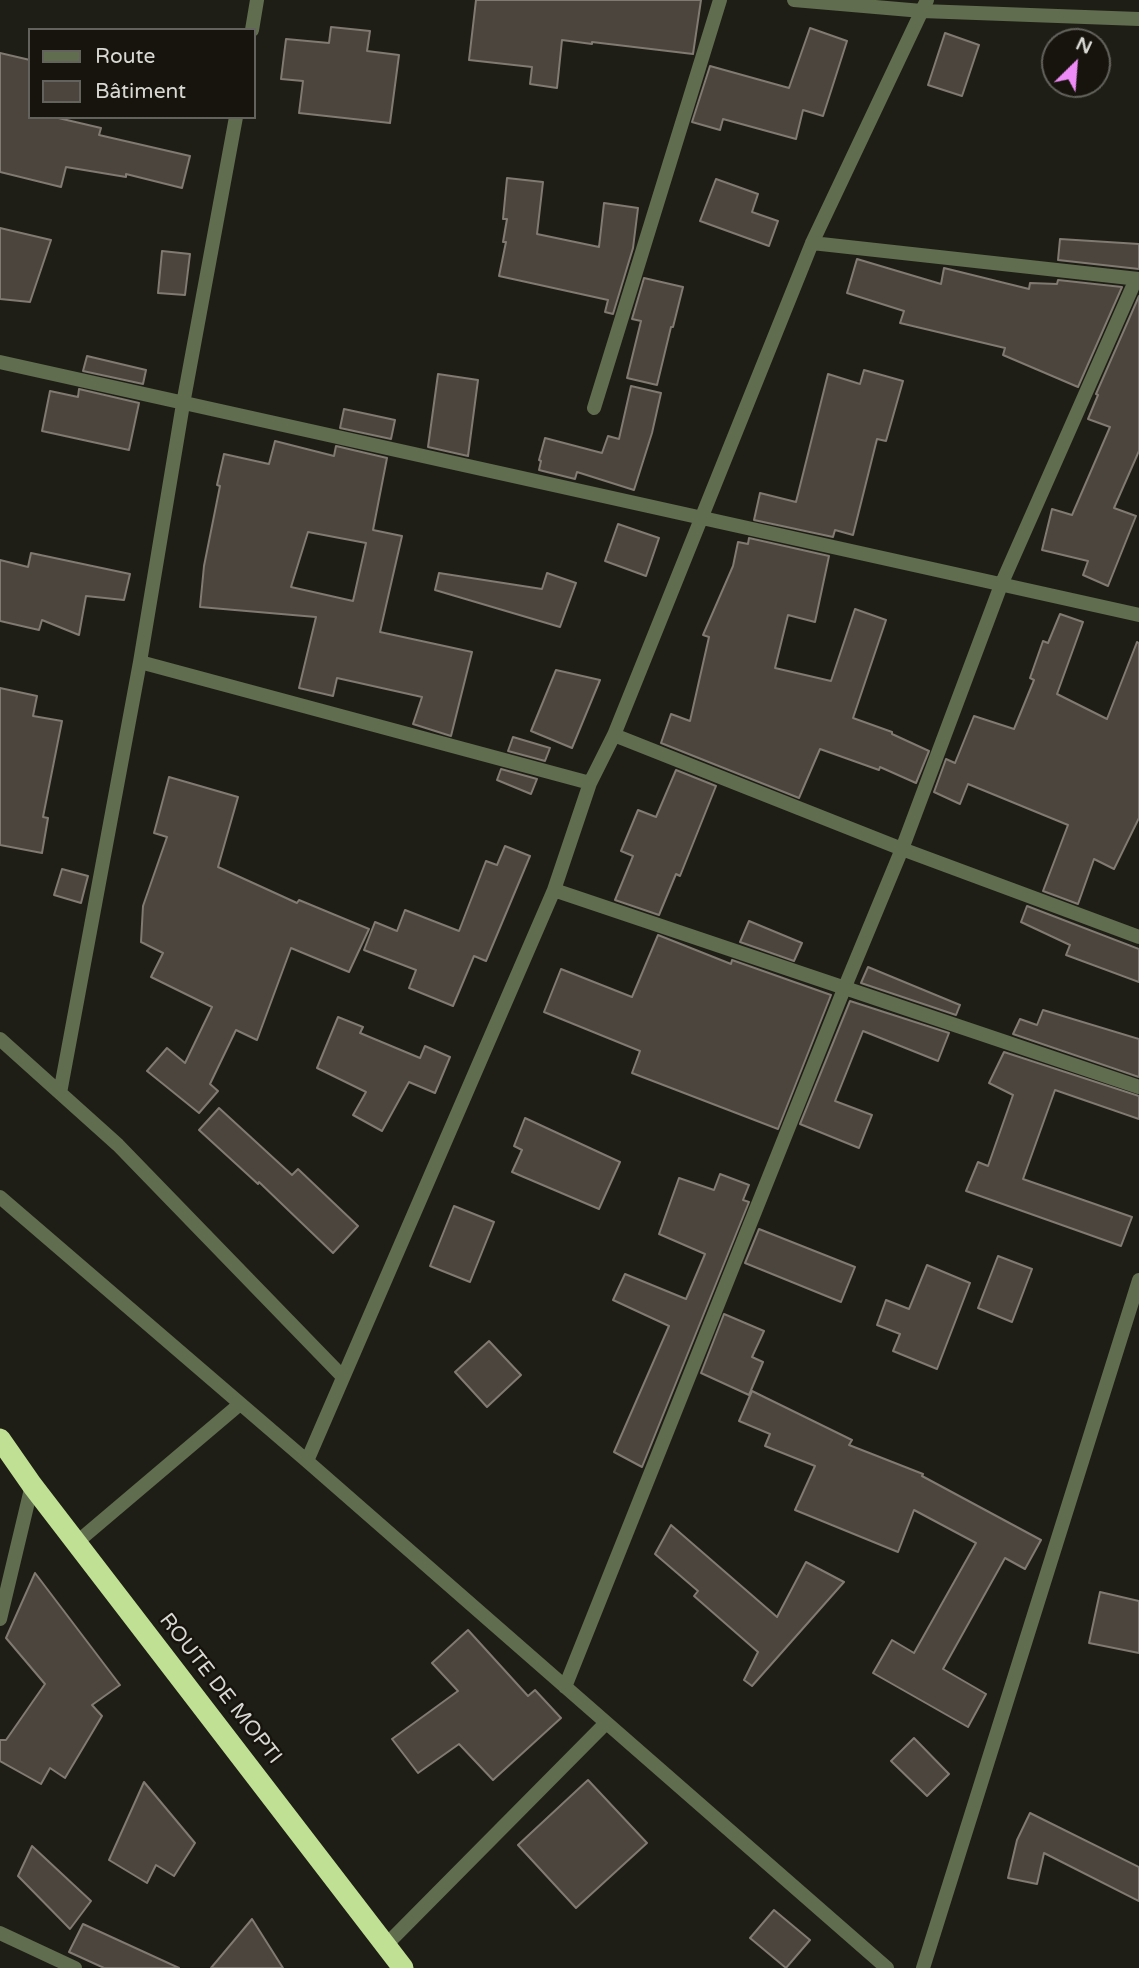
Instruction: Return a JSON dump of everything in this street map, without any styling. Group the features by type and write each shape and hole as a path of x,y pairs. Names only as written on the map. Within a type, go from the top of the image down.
{"highway":[{"name":"ROUTE DE MOPTI","path":"0,1439 32,1485 403,1968"}],"street":[{"path":"252,28 257,0"},
{"path":"594,408 720,0"},
{"path":"794,0 1139,19"},
{"path":"307,1461 554,890 590,783 614,736 812,243 925,6"},
{"path":"60,1093 140,662 183,404 236,119"},
{"path":"565,1687 902,849 1002,585 1137,279 812,243"},
{"path":"0,362 1139,615"},
{"path":"140,662 590,783"},
{"path":"614,736 902,849 1139,937"},
{"path":"554,890 1139,1087"},
{"path":"0,1040 118,1145 343,1377"},
{"path":"0,1197 307,1461 887,1968"},
{"path":"923,1968 1139,1280"},
{"path":"76,1542 240,1404"},
{"path":"0,1619 32,1485"},
{"path":"386,1945 606,1723"},
{"path":"0,1933 75,1968"}],"building":[{"path":"476,0 701,0 693,54 562,40 557,88 530,84 532,67 469,60"},
{"path":"331,27 370,31 367,51 399,55 390,123 299,113 303,81 281,79 286,39 329,43"},
{"path":"810,28 847,41 823,116 803,110 796,139 723,119 720,130 692,122 710,66 789,88"},
{"path":"945,33 979,45 962,96 928,85"},
{"path":"0,53 28,60 28,119 63,119 101,128 99,135 190,156 182,188 126,174 126,177 66,167 61,187 0,172"},
{"path":"507,178 543,182 537,234 599,247 604,203 638,208 633,248 613,314 605,312 608,300 499,276 506,242 503,242 507,219 503,219"},
{"path":"716,179 758,194 752,212 778,221 769,246 700,221"},
{"path":"0,228 51,240 30,302 0,299"},
{"path":"1060,239 1139,244 1139,269 1058,260"},
{"path":"162,251 190,254 185,295 158,293"},
{"path":"857,259 941,284 944,268 1029,289 1030,283 1057,284 1058,280 1122,287 1078,387 1003,355 1005,348 900,323 904,311 847,293"},
{"path":"644,278 683,287 657,385 627,378 641,321 632,319"},
{"path":"1139,296 1139,451 1114,508 1136,516 1108,586 1083,575 1088,561 1042,550 1052,509 1072,515 1110,427 1088,419 1098,395 1096,394"},
{"path":"87,356 146,370 143,384 83,371"},
{"path":"864,370 903,381 886,441 877,439 853,535 835,530 833,537 754,520 760,493 796,502 828,374 860,384"},
{"path":"438,374 478,380 468,456 428,447"},
{"path":"631,386 661,393 634,490 577,472 575,479 539,470 545,438 602,453 608,436 619,439"},
{"path":"79,389 139,403 129,450 42,431 50,391 78,397"},
{"path":"344,409 395,420 391,439 340,428"},
{"path":"275,441 334,456 336,446 387,458 373,530 402,536 380,632 472,652 451,736 413,724 422,697 337,678 333,696 299,688 316,617 200,607 204,566 224,454 269,464","holes":["308,532 366,543 353,601 291,587"]},
{"path":"618,524 659,538 646,576 605,561"},
{"path":"749,538 829,556 815,622 788,615 775,668 831,681 855,609 886,620 853,718 892,732 929,751 916,783 880,767 879,770 820,749 799,798 661,743 671,714 690,721 709,637 703,635 733,566 738,542 748,544"},
{"path":"31,553 130,574 124,600 86,596 79,635 42,620 39,630 0,621 0,560 28,567"},
{"path":"439,573 542,589 547,573 576,583 560,627 435,590"},
{"path":"1060,614 1083,622 1057,694 1107,719 1137,642 1139,643 1139,818 1114,869 1094,859 1078,904 1043,891 1068,825 968,784 960,804 934,792 946,759 955,763 974,716 1014,729 1034,680 1030,678 1043,641 1048,643"},
{"path":"556,670 600,680 572,748 531,731"},
{"path":"0,688 37,696 33,716 62,721 43,817 48,818 42,853 0,845"},
{"path":"513,737 550,748 545,761 508,751"},
{"path":"501,769 537,779 531,794 497,780"},
{"path":"676,770 716,786 680,876 676,874 659,915 615,900 633,856 621,851 638,810 656,817"},
{"path":"169,777 238,797 218,867 297,903 299,900 369,929 349,972 291,948 257,1040 236,1030 210,1084 218,1091 199,1113 147,1071 167,1048 185,1063 212,1007 151,977 163,953 141,942 143,906 167,837 154,833"},
{"path":"505,846 530,856 486,961 474,956 453,1006 409,988 416,970 364,950 375,922 397,931 405,910 459,931 486,861 497,865"},
{"path":"62,869 88,876 81,903 54,895"},
{"path":"1027,906 1139,949 1139,982 1066,955 1070,945 1021,922"},
{"path":"749,921 802,943 794,961 740,942"},
{"path":"658,935 731,964 732,960 831,995 778,1129 632,1073 640,1051 544,1012 561,969 632,997"},
{"path":"868,967 960,1005 956,1015 861,983"},
{"path":"850,1001 949,1033 938,1061 863,1031 835,1101 872,1115 859,1148 800,1124"},
{"path":"1043,1010 1139,1039 1139,1077 1013,1034 1020,1019 1037,1025"},
{"path":"338,1017 363,1027 360,1033 420,1058 425,1046 450,1057 435,1093 409,1082 382,1131 353,1115 366,1092 317,1068"},
{"path":"1004,1052 1139,1096 1139,1119 1055,1090 1023,1179 1132,1217 1121,1246 966,1191 978,1162 988,1166 1013,1095 989,1083"},
{"path":"219,1108 292,1175 298,1169 358,1226 333,1253 259,1182 258,1184 199,1130"},
{"path":"525,1118 620,1162 599,1209 512,1172 522,1150 514,1146"},
{"path":"720,1174 749,1185 743,1200 749,1202 642,1467 614,1452 669,1326 613,1300 625,1274 686,1299 705,1254 659,1234 679,1178 714,1190"},
{"path":"454,1206 494,1222 470,1282 430,1266"},
{"path":"759,1229 855,1267 841,1302 745,1263"},
{"path":"998,1256 1032,1269 1012,1322 978,1308"},
{"path":"927,1265 970,1283 937,1369 893,1351 900,1334 877,1325 886,1300 909,1309"},
{"path":"724,1314 764,1331 752,1357 763,1362 749,1395 701,1373"},
{"path":"489,1341 521,1375 487,1407 455,1372"},
{"path":"752,1391 852,1440 849,1445 923,1474 922,1476 1041,1540 1025,1569 1005,1558 943,1669 986,1694 968,1727 873,1673 892,1640 914,1653 976,1543 914,1510 898,1552 795,1510 815,1466 765,1446 770,1434 739,1421"},
{"path":"671,1525 777,1617 806,1562 844,1582 752,1686 744,1680 758,1652 694,1596 698,1591 655,1554"},
{"path":"35,1573 120,1685 92,1705 102,1716 65,1778 50,1768 41,1784 0,1761 0,1740 6,1740 45,1684 6,1638"},
{"path":"1100,1592 1139,1601 1139,1653 1089,1643"},
{"path":"468,1630 528,1696 535,1690 561,1718 493,1780 459,1744 418,1773 392,1739 458,1691 432,1663"},
{"path":"914,1738 949,1774 927,1796 891,1761"},
{"path":"588,1780 647,1843 576,1908 518,1845"},
{"path":"144,1782 195,1843 174,1876 156,1865 147,1883 109,1860"},
{"path":"1030,1813 1139,1867 1139,1901 1044,1853 1037,1884 1008,1878 1017,1840"},
{"path":"32,1846 91,1901 70,1929 18,1876"},
{"path":"774,1910 810,1940 786,1968 750,1938"},
{"path":"252,1919 283,1968 211,1968"},
{"path":"83,1924 179,1968 104,1968 69,1952"}]}
